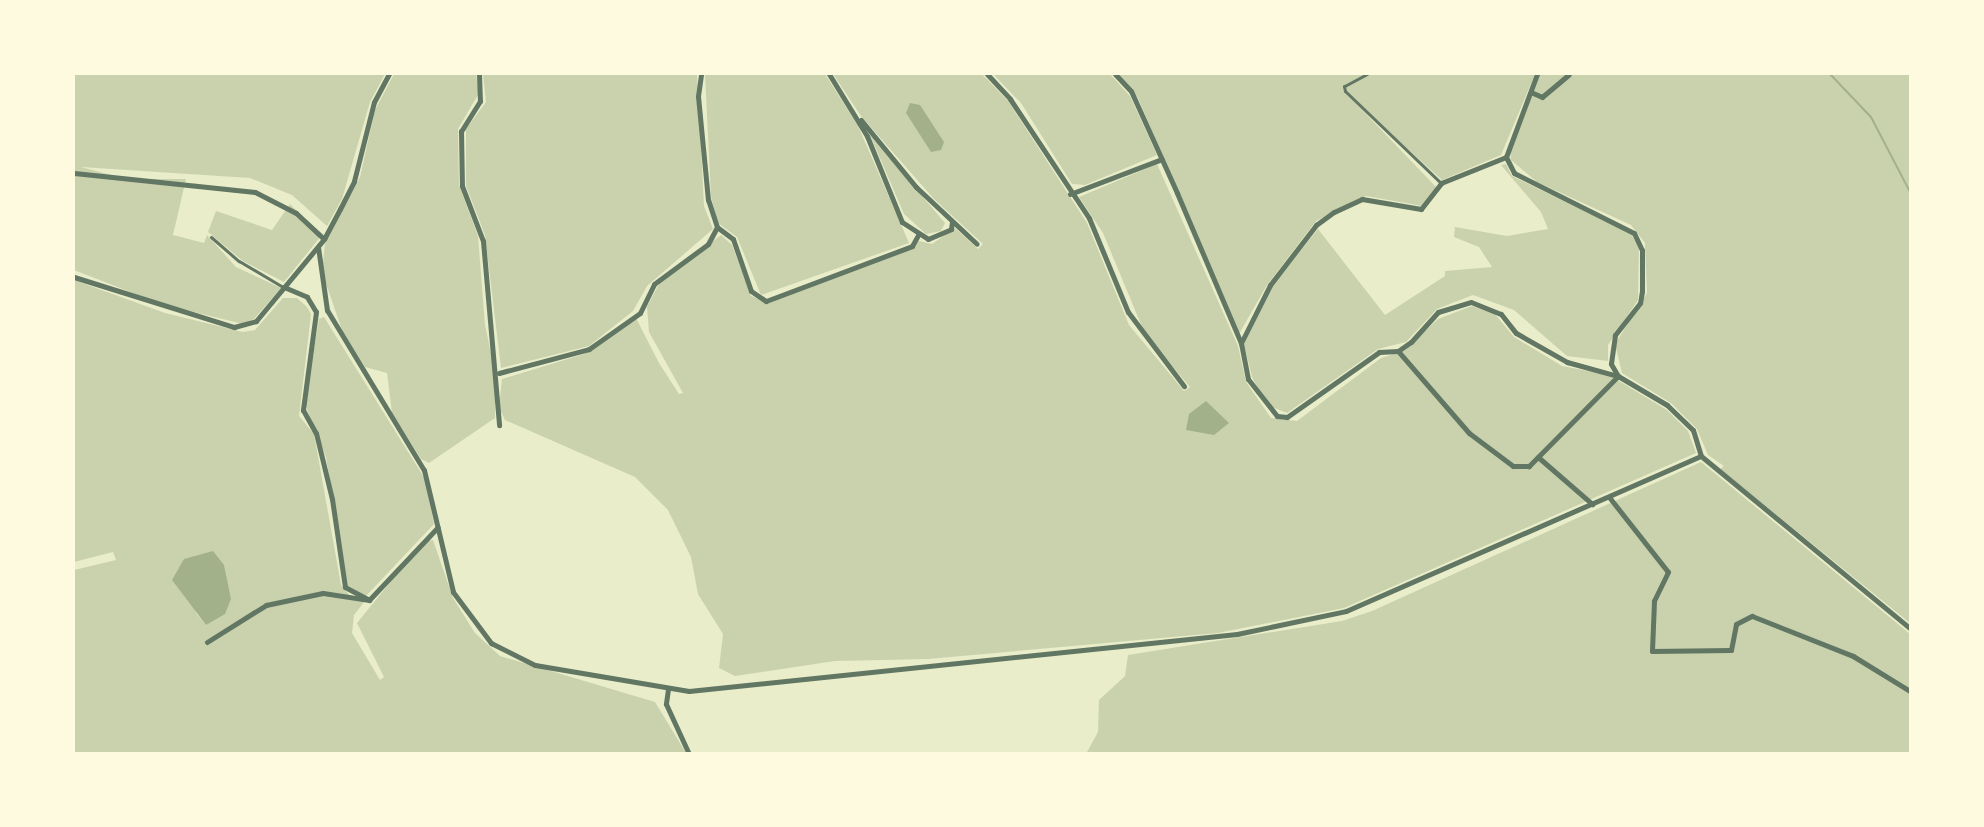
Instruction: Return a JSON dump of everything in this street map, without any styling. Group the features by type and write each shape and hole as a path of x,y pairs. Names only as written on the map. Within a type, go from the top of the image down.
{"street":[{"path":"74,277 234,327 256,321 324,239 354,181 374,102 388,74"},
{"path":"478,74 480,101 461,131 462,186 483,241 488,327 499,372 499,426"},
{"path":"701,74 698,96 708,200 717,227 733,239 752,291 766,301 912,246 918,236"},
{"path":"829,74 857,117 952,222 977,244"},
{"path":"987,74 1021,115 1106,250 1128,312 1184,386"},
{"path":"1115,74 1131,91 1241,343 1248,380 1264,407 1287,417 1379,352 1398,351 1438,312 1471,302 1502,314 1516,333 1567,362 1618,376 1667,405 1693,430 1701,456 1911,628"},
{"path":"1241,343 1270,285 1316,225 1362,199 1421,209 1441,183 1506,157 1533,93 1537,74"},
{"path":"1533,93 1542,97 1569,74"},
{"path":"857,117 902,222 918,236 939,237 952,222"},
{"path":"1506,157 1514,173 1634,233 1642,250 1642,291 1612,344 1611,364 1618,376"},
{"path":"1070,194 1161,159"},
{"path":"74,173 255,192 296,213 324,239"},
{"path":"499,372 588,349 640,313 654,284 708,244 717,227"},
{"path":"318,247 327,310 424,470 453,592 477,628 503,654 535,665 668,689 735,688 1237,634 1291,624 1346,611 1701,456"},
{"path":"284,287 306,297 316,312 303,410 316,433 324,466 345,587 369,600"},
{"path":"1398,351 1470,433 1513,466 1529,466 1618,376"},
{"path":"1538,457 1592,504"},
{"path":"1609,497 1668,572 1654,601 1652,651 1731,650 1736,624 1752,616 1853,656 1911,691"},
{"path":"369,600 438,527"},
{"path":"207,642 266,605 323,593 369,600"},
{"path":"668,689 666,704 689,753"}],"lane":[{"path":"1367,74 1345,91 1441,183"},
{"path":"211,237 239,261 284,287"}],"shaded area":[{"path":"74,74 385,74 370,102 342,199 327,226 292,195 250,178 81,167 126,179 186,179 173,235 204,243 207,235 236,267 281,288 254,319 243,324 161,304 74,270"},
{"path":"394,74 476,74 479,93 458,129 459,185 478,236 485,325 495,372 495,418 429,463 421,459 392,413 387,373 365,367 342,330 322,272 325,244 360,177 375,110"},
{"path":"483,74 697,74 704,206 713,229 647,286 633,311 589,346 501,368 485,235 466,186 466,129 486,102"},
{"path":"705,74 825,74 858,126 909,243 761,295 737,237 718,223 711,197"},
{"path":"833,74 982,74 1008,101 1087,223 1129,325 1184,391 1190,387 1145,334 1103,233 1079,197 1157,164 1238,346 1246,382 1271,418 1297,421 1381,358 1404,351 1438,319 1472,306 1494,313 1514,337 1562,366 1609,375 1667,410 1688,431 1696,453 1344,608 1218,633 928,659 835,661 735,676 719,668 723,634 698,594 691,557 668,510 635,477 505,420 499,407 502,379 584,354 636,318 659,363 679,394 683,393 649,332 647,307 659,284 721,235 732,245 751,296 768,303 914,247 919,241 932,244 955,228 978,249 983,244 934,199 861,116"},
{"path":"993,74 1110,74 1130,96 1157,155 1085,185 1072,184 1021,103"},
{"path":"1118,74 1535,74 1501,155 1442,180 1343,90 1437,188 1422,206 1366,196 1316,221 1267,285 1239,334 1138,98"},
{"path":"1540,74 1910,74 1910,623 1720,469 1724,466 1708,455 1697,429 1671,403 1622,373 1615,344 1647,293 1645,243 1631,225 1537,182 1511,160 1510,149"},
{"path":"910,103 920,105 944,142 941,150 931,152 906,113"},
{"path":"870,135 945,223 941,231 926,234 904,214"},
{"path":"1506,164 1512,176 1631,234 1639,246 1638,300 1608,345 1608,361 1567,356 1514,310 1473,295 1437,309 1406,342 1378,349 1287,413 1267,405 1252,377 1244,344 1273,285 1318,229 1385,315 1445,276 1445,271 1492,267 1479,247 1454,237 1455,227 1507,236 1548,229 1541,212 1501,165"},
{"path":"290,204 321,236 284,282 243,261 208,232 216,211 272,230"},
{"path":"74,280 165,313 243,332 255,330 283,298 297,298 311,314 299,416 314,434 341,585 351,597 365,601 354,615 352,633 380,680 384,677 357,623 423,542 433,540 453,598 475,633 500,656 655,702 686,753 74,753 74,570 116,560 113,552 74,562","holes":["224,565 225,577 206,625 196,613"]},
{"path":"324,317 425,479 434,524 366,596 347,585 326,457 305,404 319,319"},
{"path":"1206,401 1229,423 1214,435 1186,430 1189,414"},
{"path":"1701,462 1910,634 1910,753 1086,754 1098,732 1099,700 1125,676 1128,655 1342,621 1372,611"},
{"path":"213,551 224,565 231,599 225,614 206,625 172,580 184,559"}],"waterway":[{"path":"1830,74 1871,117 1910,192"}]}
